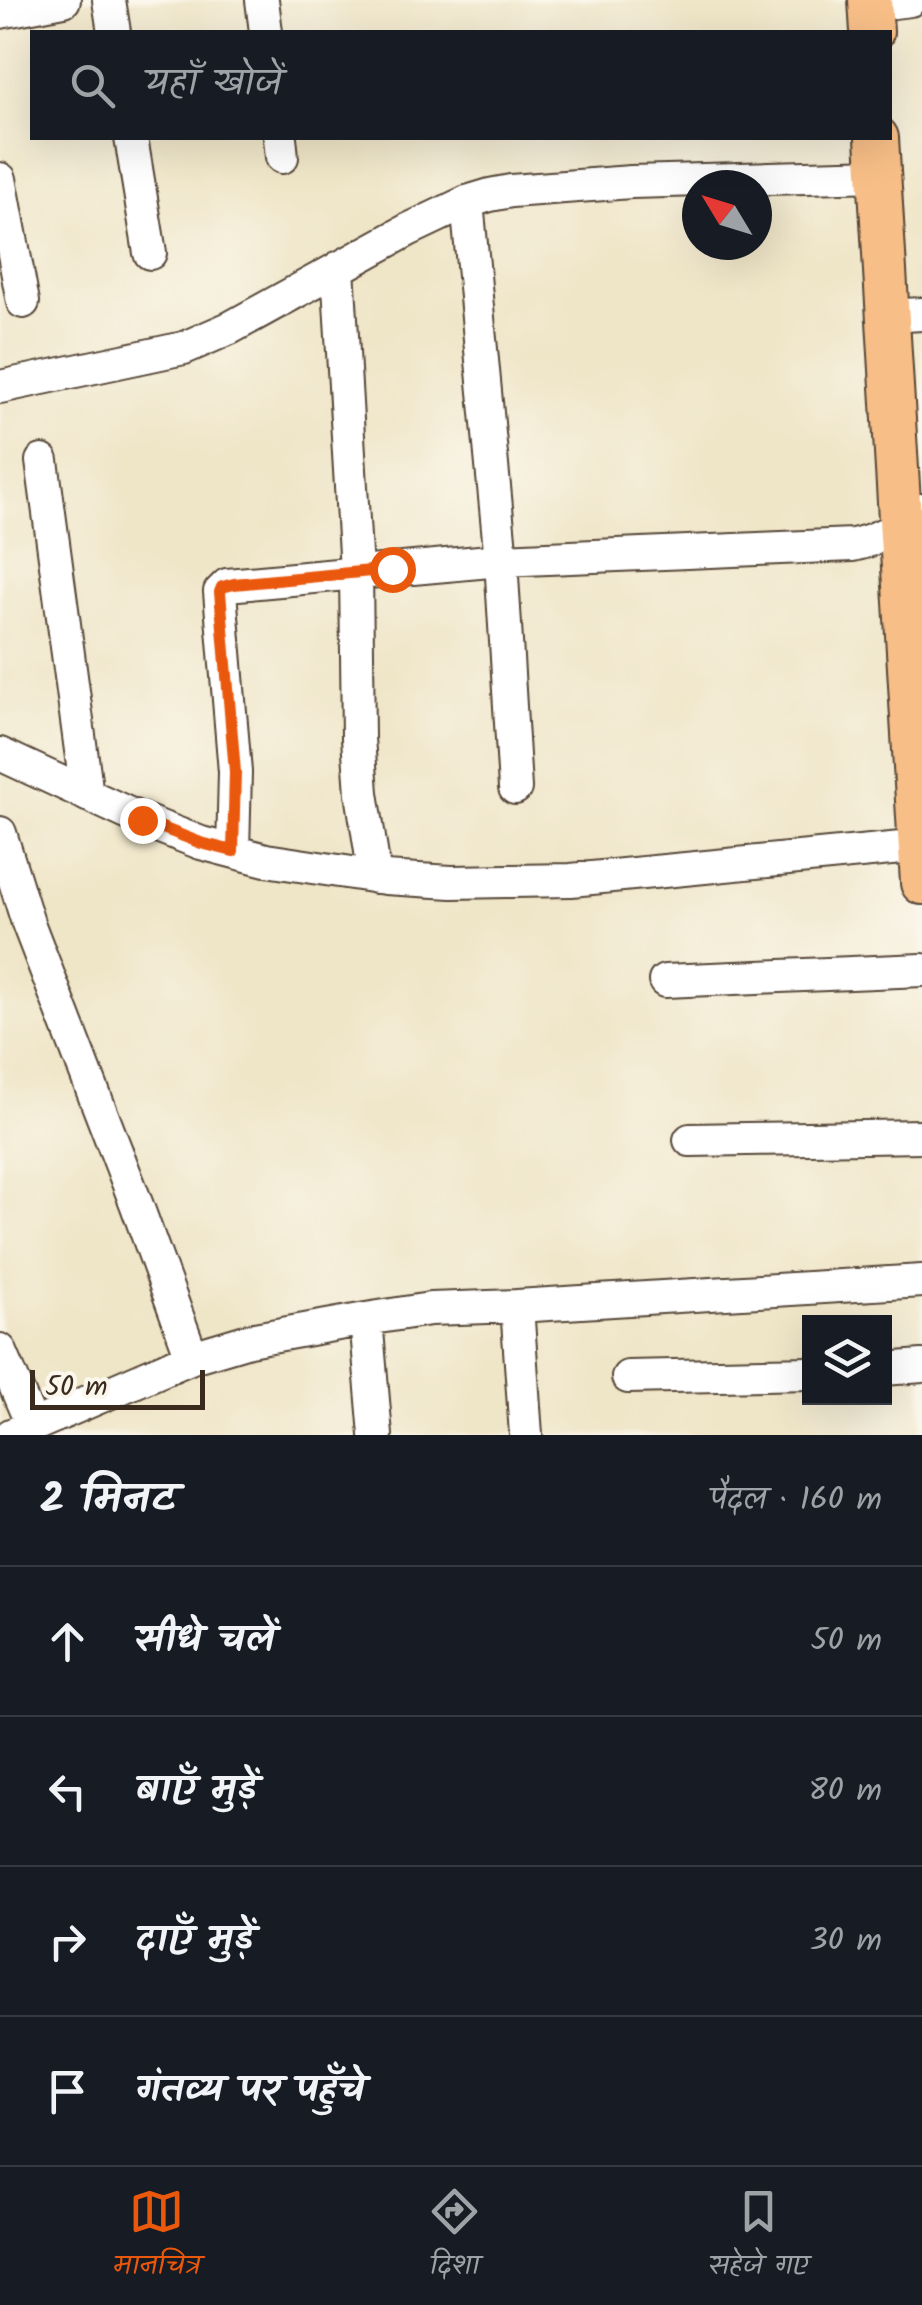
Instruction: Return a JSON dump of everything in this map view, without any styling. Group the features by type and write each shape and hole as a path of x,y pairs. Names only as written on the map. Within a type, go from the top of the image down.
{"main road":[{"path":"878,156 904,315 921,859"}],"street":[{"path":"0,12 64,0"},
{"path":"109,0 114,30"},
{"path":"262,0 266,30"},
{"path":"131,140 150,252"},
{"path":"0,387 184,348 230,328 467,202 511,191 878,156"},
{"path":"0,179 22,302"},
{"path":"467,202 501,560 515,788"},
{"path":"338,268 356,572 358,738 375,877"},
{"path":"42,462 87,795"},
{"path":"233,851 235,772 222,587 501,560 852,545 868,542 911,519"},
{"path":"0,754 201,843 284,863 375,877 452,882 571,880 921,859"},
{"path":"0,833 11,909 192,1357"},
{"path":"665,980 922,970"},
{"path":"690,1140 922,1136"},
{"path":"0,1350 21,1430 192,1357 249,1340 366,1318 430,1309 922,1281"},
{"path":"517,1306 526,1435"},
{"path":"366,1318 376,1435"},
{"path":"892,1368 922,1366"},
{"path":"628,1377 802,1373"}],"route":[{"path":"142,820 233,851 235,772 222,587 392,569"}]}
